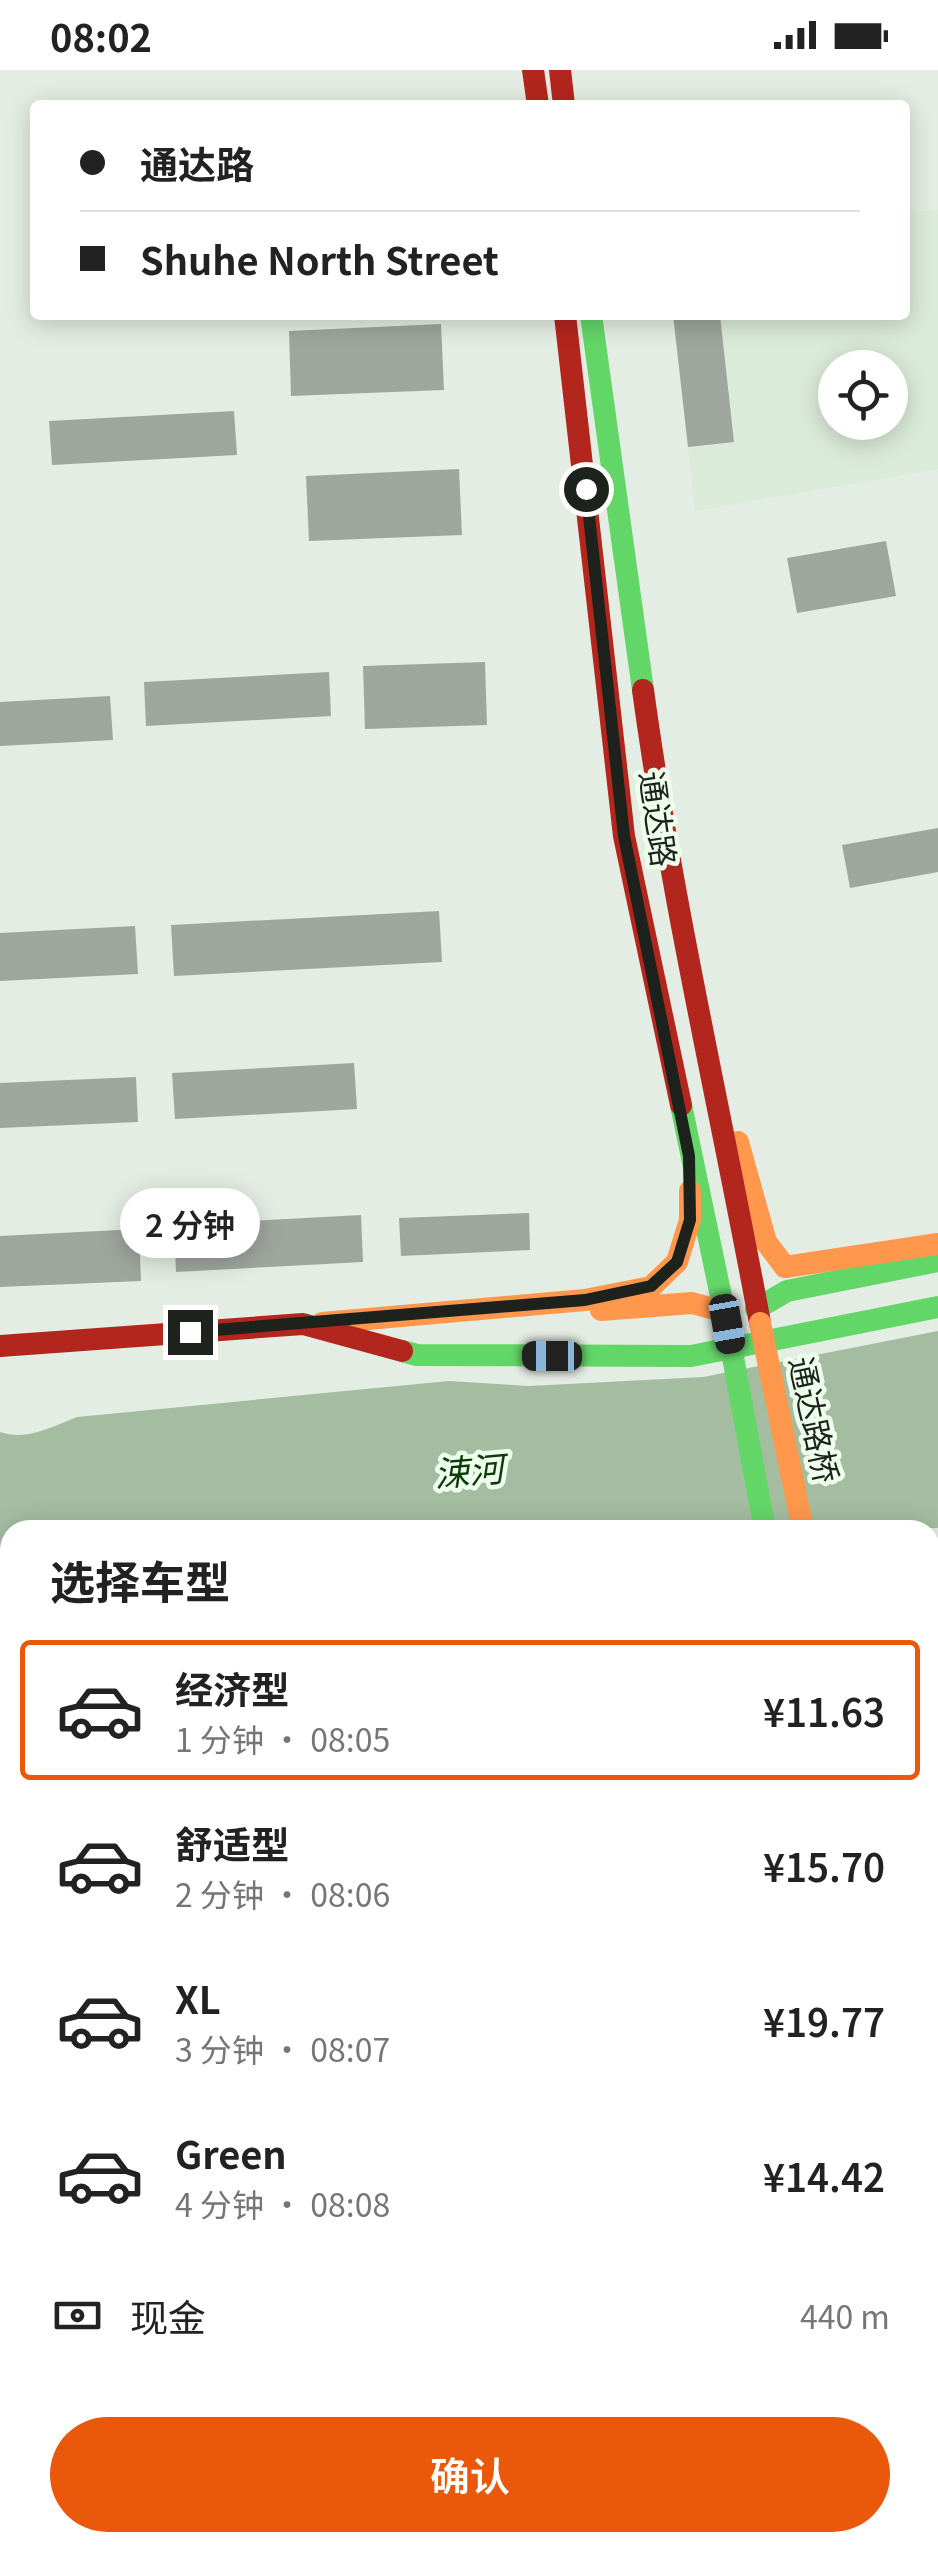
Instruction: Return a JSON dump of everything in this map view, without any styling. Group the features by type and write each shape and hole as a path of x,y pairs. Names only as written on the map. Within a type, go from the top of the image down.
{"main road":[{"path":"533,70 537,100"},
{"path":"560,70 563,100"},
{"name":"通达路","path":"567,320 624,836 726,1318"},
{"name":"通达路","path":"592,320 664,846 716,1090 758,1316"},
{"path":"716,1090 742,1152 766,1242 785,1267 938,1244"},
{"path":"0,1346 585,1300 651,1286 677,1262 690,1220 689,1156"},
{"path":"758,1316 787,1291 938,1261"},
{"path":"440,1356 428,1339 429,1330 438,1324 692,1303 726,1318"},
{"path":"303,1324 416,1355 691,1356 938,1307"},
{"name":"通达路桥","path":"758,1316 801,1520"},
{"name":"通达路桥","path":"726,1318 763,1520"}],"shaded area":[{"path":"938,210 938,469 695,511 675,320 910,320 910,213"}],"water":[{"name":"涑河","path":"938,1331 938,1520 0,1520 0,1432 29,1434 77,1417 449,1381 529,1386 703,1377"}],"building":[{"path":"674,320 721,320 734,442 688,447"},
{"path":"441,324 444,390 291,396 289,331"},
{"path":"234,411 237,455 52,465 49,421"},
{"path":"459,469 462,535 309,541 306,476"},
{"path":"886,541 896,596 797,613 787,558"},
{"path":"485,662 487,725 365,729 363,666"},
{"path":"329,672 331,716 146,726 144,682"},
{"path":"110,696 113,740 0,746 0,702"},
{"path":"938,828 938,872 850,888 842,845"},
{"path":"439,911 442,962 174,976 171,925"},
{"path":"135,926 138,974 0,981 0,933"},
{"path":"354,1063 357,1109 175,1119 172,1073"},
{"path":"136,1077 138,1122 0,1128 0,1083"},
{"path":"529,1213 530,1250 401,1256 399,1218"},
{"path":"361,1215 363,1262 176,1272 174,1225"},
{"path":"139,1229 141,1281 0,1287 0,1236"}],"traffic: fast":[{"path":"592,320 643,690"},
{"path":"681,1105 727,1325"},
{"path":"756,1309 787,1291 938,1261"},
{"path":"402,1351 417,1355 691,1356 938,1307"},
{"path":"727,1325 763,1520"}],"traffic: slow":[{"path":"738,1142 766,1242 785,1267 938,1244"},
{"path":"322,1323 585,1300 651,1287 677,1262 690,1220 690,1191"},
{"path":"601,1310 692,1303 725,1312"},
{"path":"760,1323 801,1520"}],"traffic: jam":[{"path":"533,70 537,100"},
{"path":"560,70 563,100"},
{"path":"566,320 624,836 681,1105"},
{"path":"643,690 682,928 760,1323"},
{"path":"0,1346 303,1324 402,1351"}],"route":[{"path":"190,1332 585,1300 651,1286 677,1262 690,1220 689,1156 624,836 586,489"}]}
